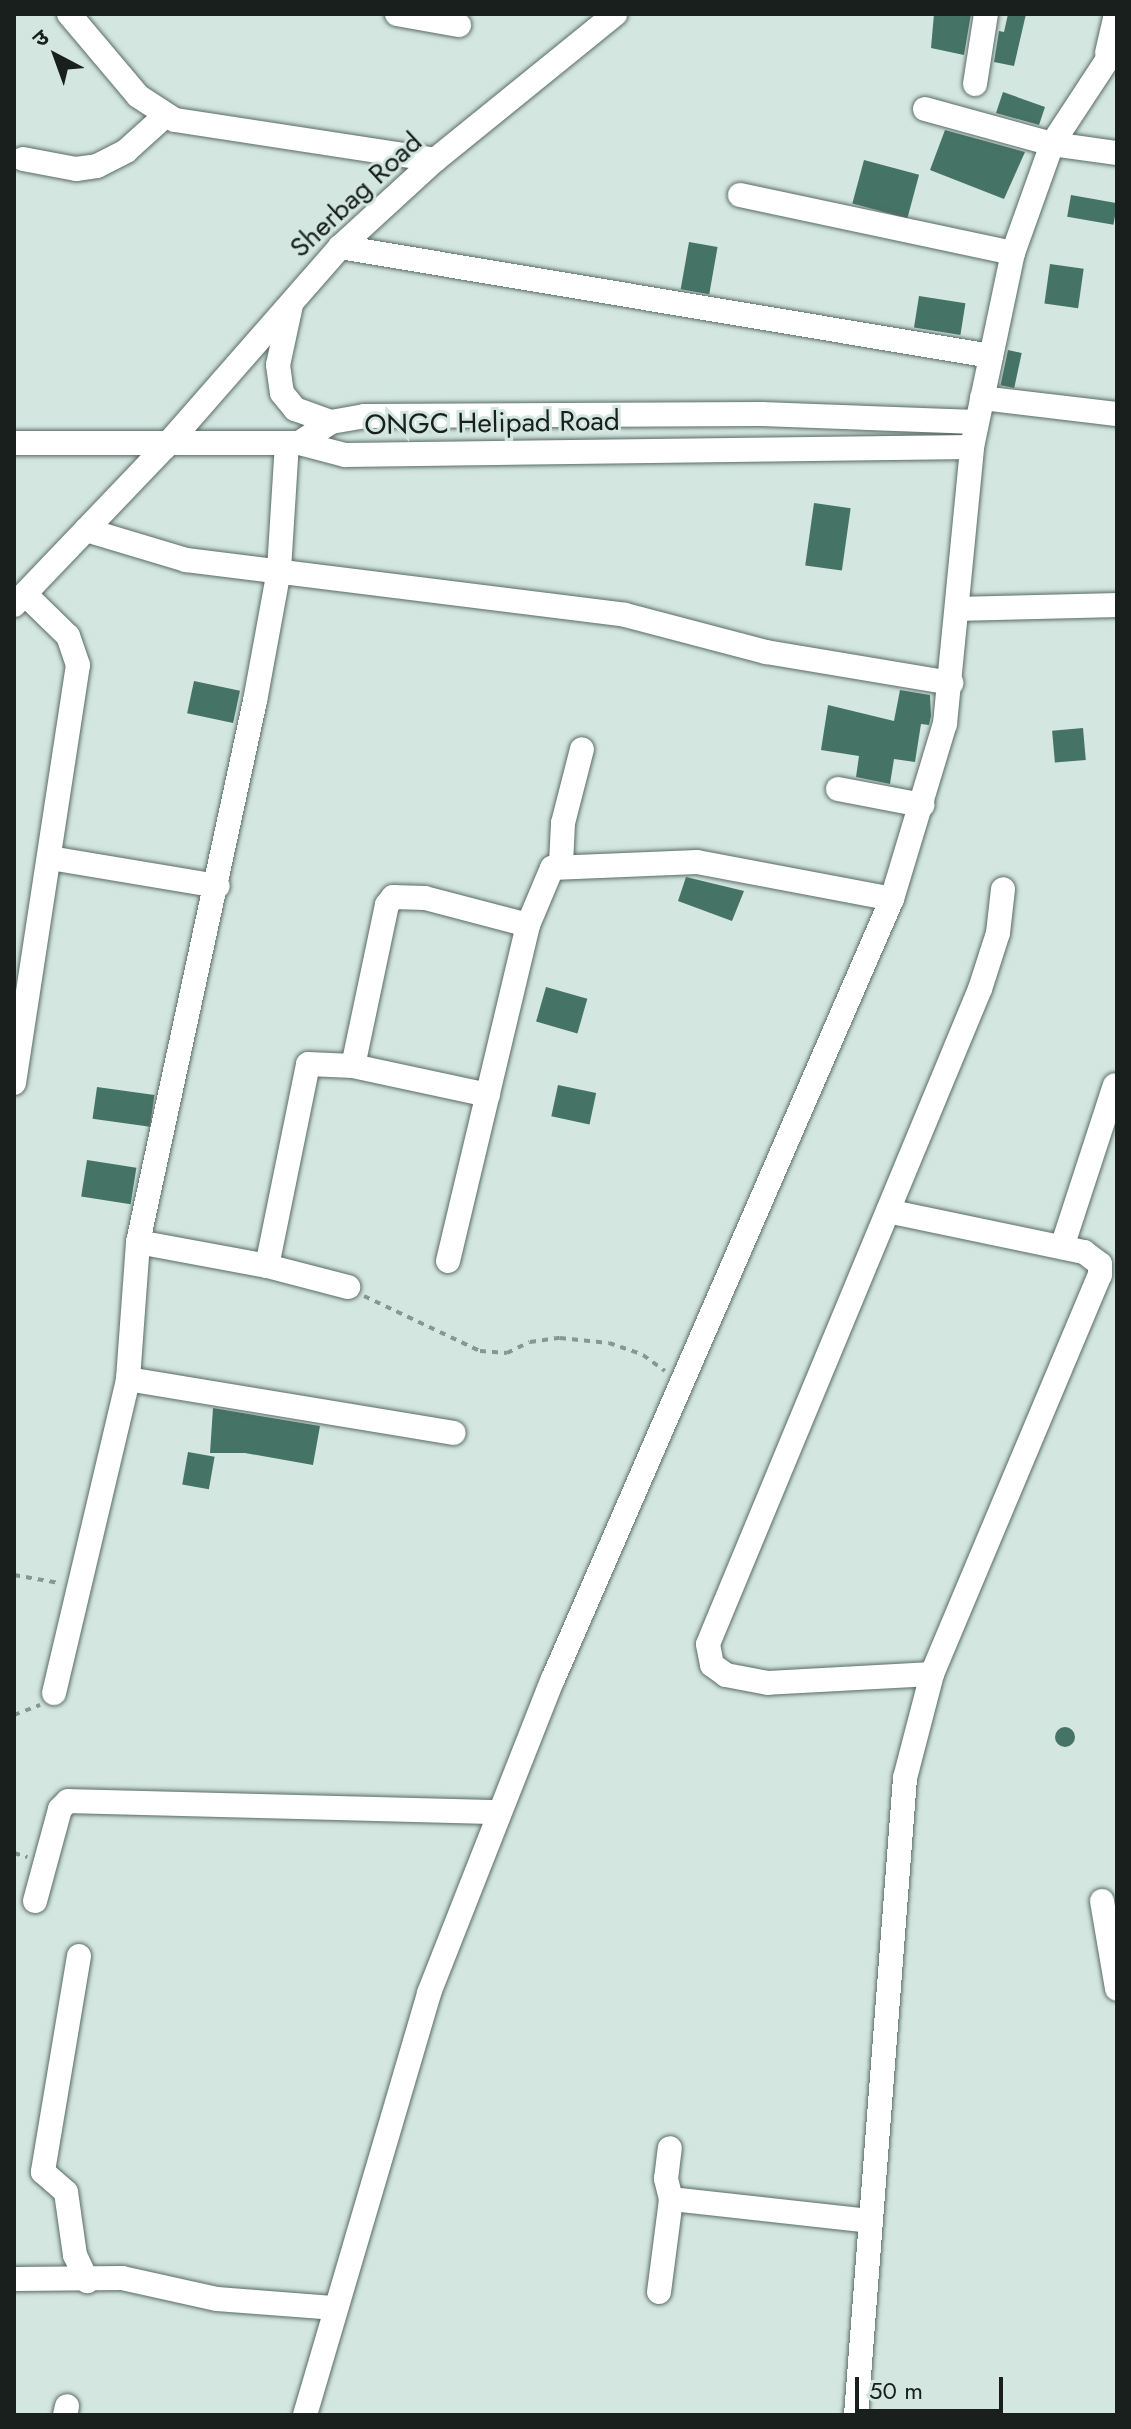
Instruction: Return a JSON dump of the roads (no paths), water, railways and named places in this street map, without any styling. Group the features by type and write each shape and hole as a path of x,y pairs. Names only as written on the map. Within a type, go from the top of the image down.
{"street":[{"path":"69,14 138,96 166,115 435,160"},
{"path":"397,14 459,25"},
{"name":"Sherbag Road","path":"17,600 165,447 340,247 435,160 615,14"},
{"path":"975,84 986,14"},
{"path":"305,2415 333,2308 429,1993 499,1812 681,1383 892,899 922,805 951,683 972,447 1013,253 1052,144 1112,49 1116,14"},
{"path":"925,109 1052,144 1117,153"},
{"path":"23,159 76,169 97,166 126,151 166,115"},
{"path":"740,195 1013,253"},
{"path":"340,247 991,356"},
{"path":"293,298 278,365 282,393 295,409 331,422"},
{"path":"54,1693 128,1379 138,1242 218,886 279,570 293,443 331,422 364,416 980,410 1117,414"},
{"name":"ONGC Helipad Road","path":"14,443 165,447 293,443 345,455 972,447"},
{"path":"86,530 186,560 625,615 766,652 951,683"},
{"path":"14,1083 50,858 77,657 68,636 17,600"},
{"path":"957,609 1117,605"},
{"path":"561,864 563,823 582,749"},
{"path":"838,789 922,805"},
{"path":"50,858 218,886"},
{"path":"448,1261 528,925 545,877 561,864 621,868 697,862 892,899"},
{"path":"932,1674 768,1683 726,1675 712,1665 708,1644 980,989 998,933 1003,889"},
{"path":"353,1066 387,905 393,897 425,898 528,925"},
{"path":"267,1266 302,1072 318,1062 353,1066 488,1095"},
{"path":"1062,1247 1115,1085"},
{"path":"856,2415 905,1778 932,1674 1100,1275 1094,1257 1062,1247 888,1211"},
{"path":"138,1242 267,1266 348,1287"},
{"path":"128,1379 454,1433"},
{"path":"35,1901 60,1809 68,1801 499,1812"},
{"path":"1102,1901 1117,1989"},
{"path":"79,1956 43,2172 66,2192 75,2255 87,2281"},
{"path":"659,2292 671,2199 666,2179 670,2148"},
{"path":"671,2199 871,2221"},
{"path":"14,2279 87,2281 122,2278 217,2299 333,2308"}]}
